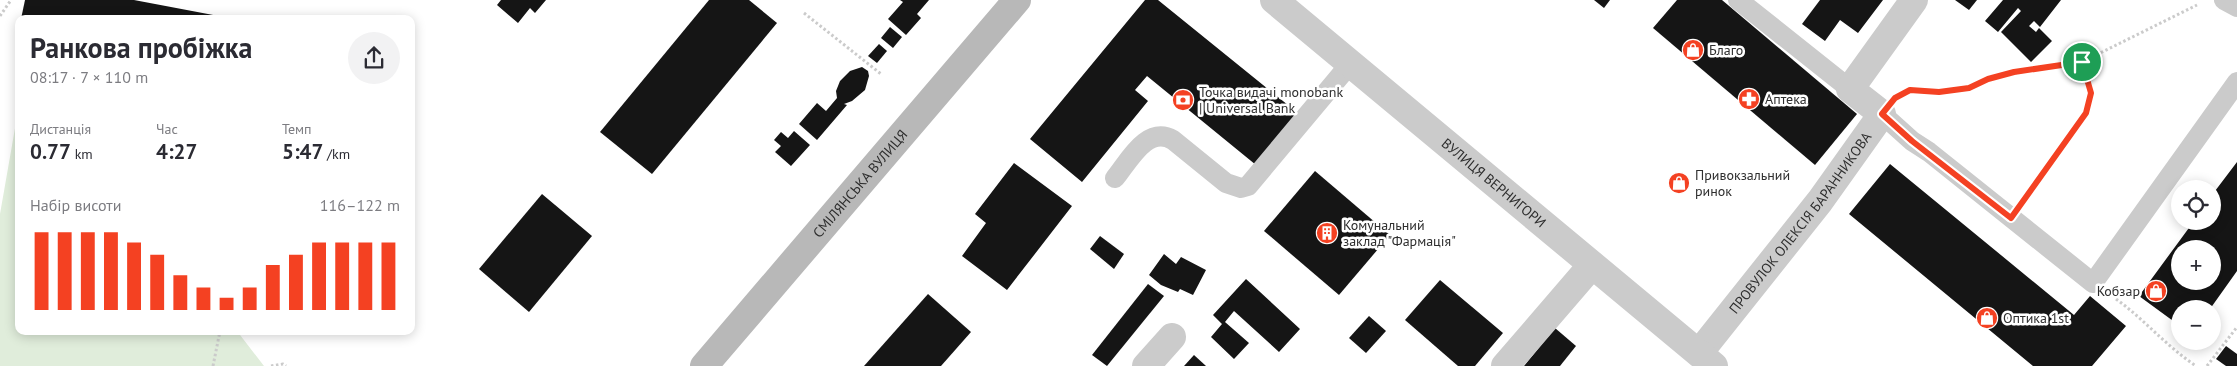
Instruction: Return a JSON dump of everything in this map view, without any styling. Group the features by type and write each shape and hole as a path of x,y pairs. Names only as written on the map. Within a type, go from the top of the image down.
{"main road":[{"name":"СМІЛЯНСЬКА ВУЛИЦЯ","path":"704,366 1016,0"}],"street":[{"name":"ВУЛИЦЯ ВЕРНИГОРИ","path":"1274,0 1707,360"},
{"path":"1882,114 1850,89 1914,0"},
{"name":"ПРОВУЛОК ОЛЕКСІЯ БАРАННИКОВА","path":"1707,360 1882,114"},
{"path":"1505,366 1592,265"},
{"path":"1146,366 1172,337"}],"lane":[{"path":"1738,0 1850,89"},
{"path":"2224,0 2237,7"},
{"path":"1115,178 1144,142 1158,135 1166,136 1173,140 1226,183 1241,188 1248,186 1350,64"},
{"path":"1882,114 1912,141 2093,283 2237,82"}],"path":[{"path":"0,16 11,0"},
{"path":"1882,114 1895,98 1910,90 1939,92 1969,88 1988,79 2014,72 2082,62 2199,4"},
{"path":"804,12 881,74"},
{"path":"2011,218 2086,113 2091,93 2082,62"},
{"path":"2093,283 2134,312 2153,333 2196,366"},
{"path":"2207,366 2237,327"},
{"path":"213,366 219,335"},
{"path":"271,366 283,364 286,366"}],"green space":[{"path":"15,128 15,335 240,335 264,366 0,366 0,214"}],"building":[{"path":"25,0 134,0 213,15 22,15"},
{"path":"501,0 546,0 535,13 530,8 518,23 497,5"},
{"path":"709,0 749,0 777,23 652,174 600,132"},
{"path":"900,0 929,0 917,14 921,18 906,35 888,19 903,2"},
{"path":"1145,0 1158,0 1299,114 1256,165 1147,76 1135,90 1148,101 1082,182 1030,139"},
{"path":"1594,0 1610,0 1604,8"},
{"path":"1677,0 1722,0 1857,114 1815,165 1653,28"},
{"path":"1820,0 1883,0 1858,33 1840,20 1825,41 1802,24"},
{"path":"1955,0 1977,0 1969,10"},
{"path":"2003,0 2061,0 2040,27 2034,21 2029,26 2036,32 2039,28 2052,41 2031,62 2001,32 2021,11 2018,8 1998,32 1985,21"},
{"path":"890,27 902,37 893,48 881,38"},
{"path":"879,44 887,51 877,63 868,56"},
{"path":"862,67 868,71 869,76 865,90 852,101 844,104 847,105 817,140 799,124 817,103 826,111 837,98 836,91 840,81 850,71"},
{"path":"794,131 810,145 791,166 775,152 781,146 774,140 781,132 788,138"},
{"path":"2237,162 2237,271 2216,300 2171,300 2171,319 2139,296 2171,252 2171,290 2221,290 2221,240 2180,240 2187,230 2221,230 2221,183"},
{"path":"1014,163 1072,206 1007,290 962,256 986,223 975,214"},
{"path":"1890,164 2074,315 2090,296 2126,326 2092,366 2033,366 1849,214"},
{"name":"Комунальний заклад \"Фармація\"","path":"1315,171 1390,235 1339,295 1264,231"},
{"path":"542,194 592,236 529,312 479,269"},
{"path":"1100,236 1124,254 1114,269 1090,249"},
{"path":"1164,254 1176,264 1181,257 1206,270 1193,295 1180,289 1178,292 1161,285 1149,275"},
{"path":"1246,279 1300,329 1279,352 1234,311 1225,322 1249,343 1234,359 1211,337 1222,324 1213,315"},
{"path":"1440,280 1503,333 1475,366 1458,366 1405,320"},
{"path":"1148,284 1164,296 1107,366 1092,355"},
{"path":"928,294 971,332 941,366 864,366"},
{"path":"1369,316 1386,331 1366,353 1349,338"},
{"path":"1555,328 1576,346 1560,366 1524,366"},
{"path":"2226,346 2237,354 2237,366 2226,366 2216,359"},
{"path":"1194,355 1206,366 1184,366"}],"place":[{"name":"Благо","path":"1693,50"},
{"name":"Аптека","path":"1749,99"},
{"name":"Точка видачі monobank | Universal Bank","path":"1183,100"},
{"name":"Привокзальний ринок","path":"1679,183"},
{"name":"Комунальний заклад \"Фармація\"","path":"1327,233"},
{"name":"Кобзар","path":"2156,291"},
{"name":"Оптика 1st","path":"1987,318"}],"route":[{"path":"2082,62 2091,93 2086,113 2011,218 1929,152 1912,141 1882,114 1895,98 1910,90 1939,92 1969,88 1988,79 2014,72 2082,62"}]}
